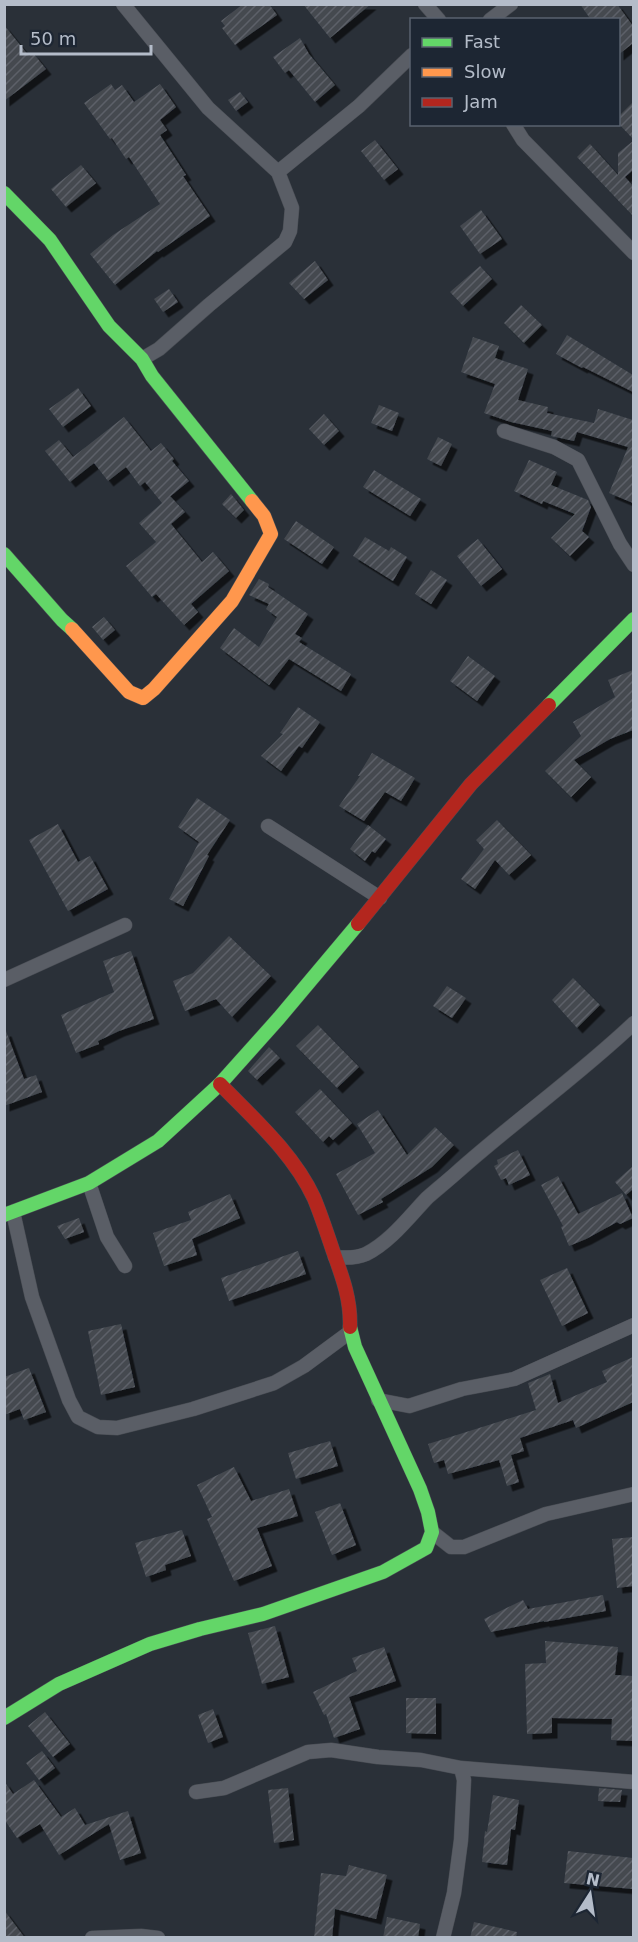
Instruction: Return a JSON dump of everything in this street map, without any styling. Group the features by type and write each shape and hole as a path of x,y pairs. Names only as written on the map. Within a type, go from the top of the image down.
{"street":[{"path":"123,4 208,108 278,172 292,208 290,231 285,242 159,349 142,359"},
{"path":"425,4 437,18"},
{"path":"493,18 511,4"},
{"path":"278,172 359,106 410,56"},
{"path":"514,126 523,140 633,253"},
{"path":"4,193 50,240 109,326 142,359 152,376 264,516 271,534 232,601 154,689 143,698 129,692 79,634 62,620 4,554"},
{"path":"504,431 554,447 578,460 633,565"},
{"path":"350,1332 274,1383 193,1409 117,1428 98,1427 78,1417 69,1400 32,1297 9,1214 88,1183 158,1141 186,1117 220,1084 279,1018 380,898 471,784 633,619"},
{"path":"268,826 380,898"},
{"path":"4,980 125,925"},
{"path":"334,1257 346,1258 365,1254 380,1244 481,1150 512,1127 633,1023"},
{"path":"4,1718 59,1684 150,1644 263,1614 383,1572 426,1548 432,1532 420,1489 378,1400 350,1332 351,1309 345,1283 313,1197 292,1163 274,1140 220,1084"},
{"path":"88,1183 107,1237 125,1266"},
{"path":"378,1400 409,1406 462,1389 514,1378 633,1324"},
{"path":"432,1532 451,1547 464,1547 546,1514 633,1494"},
{"path":"196,1792 224,1788 308,1752 319,1750 422,1760 461,1768 633,1782"},
{"path":"443,1938 454,1893 461,1840 464,1780 461,1768"},
{"path":"93,1938 141,1936 158,1938"}],"building":[{"path":"243,4 269,4 277,15 235,45 222,28 225,26 221,21"},
{"path":"303,4 371,4 330,38"},
{"path":"580,4 617,4 633,26 633,43 620,53 620,18 590,18"},
{"path":"4,25 29,56 33,53 46,69 4,101"},
{"path":"300,38 309,54 335,85 315,102 289,70 285,73 273,57"},
{"path":"111,84 115,90 122,85 134,102 160,84 176,107 160,120 167,130 160,135 186,175 183,176 210,216 157,251 115,285 90,254 113,235 160,204 129,157 126,159 84,103"},
{"path":"240,92 248,102 236,111 228,100"},
{"path":"633,102 633,139 620,125 620,115"},
{"path":"375,140 398,169 384,180 361,151"},
{"path":"633,141 633,170 625,177 633,186 633,216 577,157 590,144 618,175 618,153"},
{"path":"81,165 96,183 66,207 51,189"},
{"path":"481,210 502,239 480,254 460,226"},
{"path":"315,261 328,280 304,299 289,283"},
{"path":"480,266 492,279 463,306 450,292"},
{"path":"169,289 178,302 163,312 154,299"},
{"path":"521,305 542,325 524,343 504,323"},
{"path":"567,335 633,375 633,392 556,354"},
{"path":"473,337 499,346 495,358 528,369 518,400 548,407 547,413 594,423 598,409 633,420 633,503 609,493 628,447 577,432 574,441 551,436 552,431 484,413 495,384 461,372"},
{"path":"78,388 91,406 63,427 49,409"},
{"path":"379,405 399,413 392,431 371,423"},
{"path":"324,414 339,431 324,445 309,429"},
{"path":"124,417 151,451 161,443 174,459 172,461 189,481 162,503 145,482 140,486 126,467 108,481 94,463 70,482 45,451 59,440 73,457"},
{"path":"438,437 452,444 441,466 427,459"},
{"path":"529,460 557,472 551,485 588,500 591,507 582,531 589,537 570,556 551,538 575,514 543,501 542,504 514,491"},
{"path":"374,470 421,499 410,516 363,487"},
{"path":"231,494 244,510 236,518 222,504"},
{"path":"170,496 185,512 171,524 202,562 213,552 229,571 191,604 198,612 184,625 156,594 152,597 126,566 156,542 139,523"},
{"path":"296,521 334,547 322,564 284,539"},
{"path":"365,537 389,551 391,547 407,557 393,581 353,556"},
{"path":"478,539 502,569 481,586 457,556"},
{"path":"431,570 447,580 431,604 415,594"},
{"path":"259,579 308,614 295,634 302,638 299,642 351,674 341,691 289,659 269,685 220,648 234,628 259,647 277,617 266,609 269,604 249,595"},
{"path":"104,617 115,630 103,640 92,627"},
{"path":"468,656 495,676 477,701 450,681"},
{"path":"633,670 633,730 610,739 574,760 591,777 571,797 545,771 581,736 573,722 615,697 608,680"},
{"path":"298,707 320,722 302,748 299,746 281,771 261,756 283,734 280,733"},
{"path":"372,753 415,778 401,801 385,792 364,821 339,806 360,776 358,776"},
{"path":"197,798 230,820 207,855 209,856 183,906 169,899 199,842 178,827"},
{"path":"497,820 531,855 509,875 495,860 475,889 461,879 484,849 476,840"},
{"path":"58,824 78,862 90,856 108,889 68,911 29,840"},
{"path":"368,825 386,839 375,853 372,851 365,861 350,849"},
{"path":"229,936 271,976 232,1017 216,999 185,1011 173,981 193,973"},
{"path":"131,951 154,1019 119,1031 98,1041 99,1044 76,1053 61,1015 114,992 103,961"},
{"path":"573,978 600,1005 577,1028 552,1000"},
{"path":"447,986 466,998 452,1018 433,1006"},
{"path":"318,1025 359,1067 337,1088 296,1046"},
{"path":"4,1031 6,1031 24,1079 36,1075 42,1092 4,1106"},
{"path":"269,1047 280,1058 257,1080 248,1071"},
{"path":"320,1089 352,1123 333,1140 329,1136 323,1142 295,1112"},
{"path":"378,1110 407,1155 435,1127 454,1145 432,1167 381,1199 383,1202 358,1215 336,1174 375,1153 357,1124"},
{"path":"518,1150 530,1175 509,1185 506,1178 501,1180 494,1166 498,1164 497,1160"},
{"path":"633,1166 633,1189 626,1195 615,1182"},
{"path":"558,1176 578,1214 622,1193 633,1218 620,1224 617,1222 569,1246 561,1227 563,1226 541,1185"},
{"path":"230,1194 240,1218 192,1239 197,1255 164,1266 153,1233 191,1220 188,1212"},
{"path":"79,1218 84,1232 65,1239 57,1226"},
{"path":"298,1251 306,1274 229,1301 221,1278"},
{"path":"567,1268 588,1313 562,1326 540,1280"},
{"path":"121,1324 135,1387 101,1395 88,1331"},
{"path":"633,1357 633,1402 576,1428 573,1420 520,1438 524,1451 511,1455 519,1482 507,1486 499,1460 448,1474 444,1460 434,1463 428,1444 536,1410 528,1383 550,1374 558,1403 607,1382 602,1371"},
{"path":"29,1368 46,1412 24,1420 20,1409 4,1415 4,1377"},
{"path":"330,1441 338,1466 296,1479 288,1453"},
{"path":"234,1467 251,1501 289,1489 298,1516 257,1528 272,1566 234,1581 207,1519 212,1517 197,1485"},
{"path":"340,1503 356,1545 332,1555 315,1512"},
{"path":"182,1530 191,1556 165,1565 166,1570 146,1577 135,1543"},
{"path":"633,1537 633,1586 617,1588 612,1539"},
{"path":"603,1595 606,1611 491,1632 484,1619 523,1600 528,1609"},
{"path":"275,1626 289,1677 262,1684 248,1633"},
{"path":"545,1641 618,1647 615,1675 633,1676 633,1741 611,1740 612,1719 552,1718 552,1733 527,1734 525,1664 546,1663"},
{"path":"384,1647 396,1681 349,1697 360,1729 334,1738 326,1714 324,1715 313,1692 357,1671 352,1658"},
{"path":"406,1698 436,1698 436,1734 406,1733"},
{"path":"213,1709 223,1737 208,1743 198,1715"},
{"path":"45,1712 70,1744 53,1757 28,1726"},
{"path":"42,1751 55,1768 39,1780 26,1763"},
{"path":"34,1780 61,1817 75,1808 85,1825 128,1811 141,1853 120,1860 109,1824 59,1855 40,1824 17,1838 4,1819 4,1781 13,1794"},
{"path":"288,1788 294,1840 274,1843 268,1790"},
{"path":"599,1788 622,1790 620,1802 598,1801"},
{"path":"493,1795 519,1800 515,1830 511,1829 507,1865 482,1862 485,1831 487,1832"},
{"path":"568,1851 633,1858 633,1889 564,1883"},
{"path":"349,1865 387,1875 376,1919 335,1909 332,1938 314,1938 321,1873 346,1876"},
{"path":"4,1910 25,1938 4,1938"},
{"path":"387,1917 420,1924 418,1938 383,1938"},
{"path":"474,1922 517,1932 516,1938 470,1938"}],"traffic: fast":[{"path":"4,193 50,240 109,326 142,359 152,376 252,501"},
{"path":"4,554 72,629"},
{"path":"549,705 634,619"},
{"path":"4,1215 89,1183 158,1141 220,1084 358,924"},
{"path":"4,1718 59,1684 150,1644 263,1614 383,1572 426,1548 432,1532 428,1512 420,1489 355,1347 350,1327"}],"traffic: slow":[{"path":"72,629 129,692 143,698 154,689 232,601 271,534 264,516 252,501"}],"traffic: jam":[{"path":"358,924 471,784 549,705"},
{"path":"220,1084 284,1151 314,1198 343,1279 349,1307 350,1327"}]}
